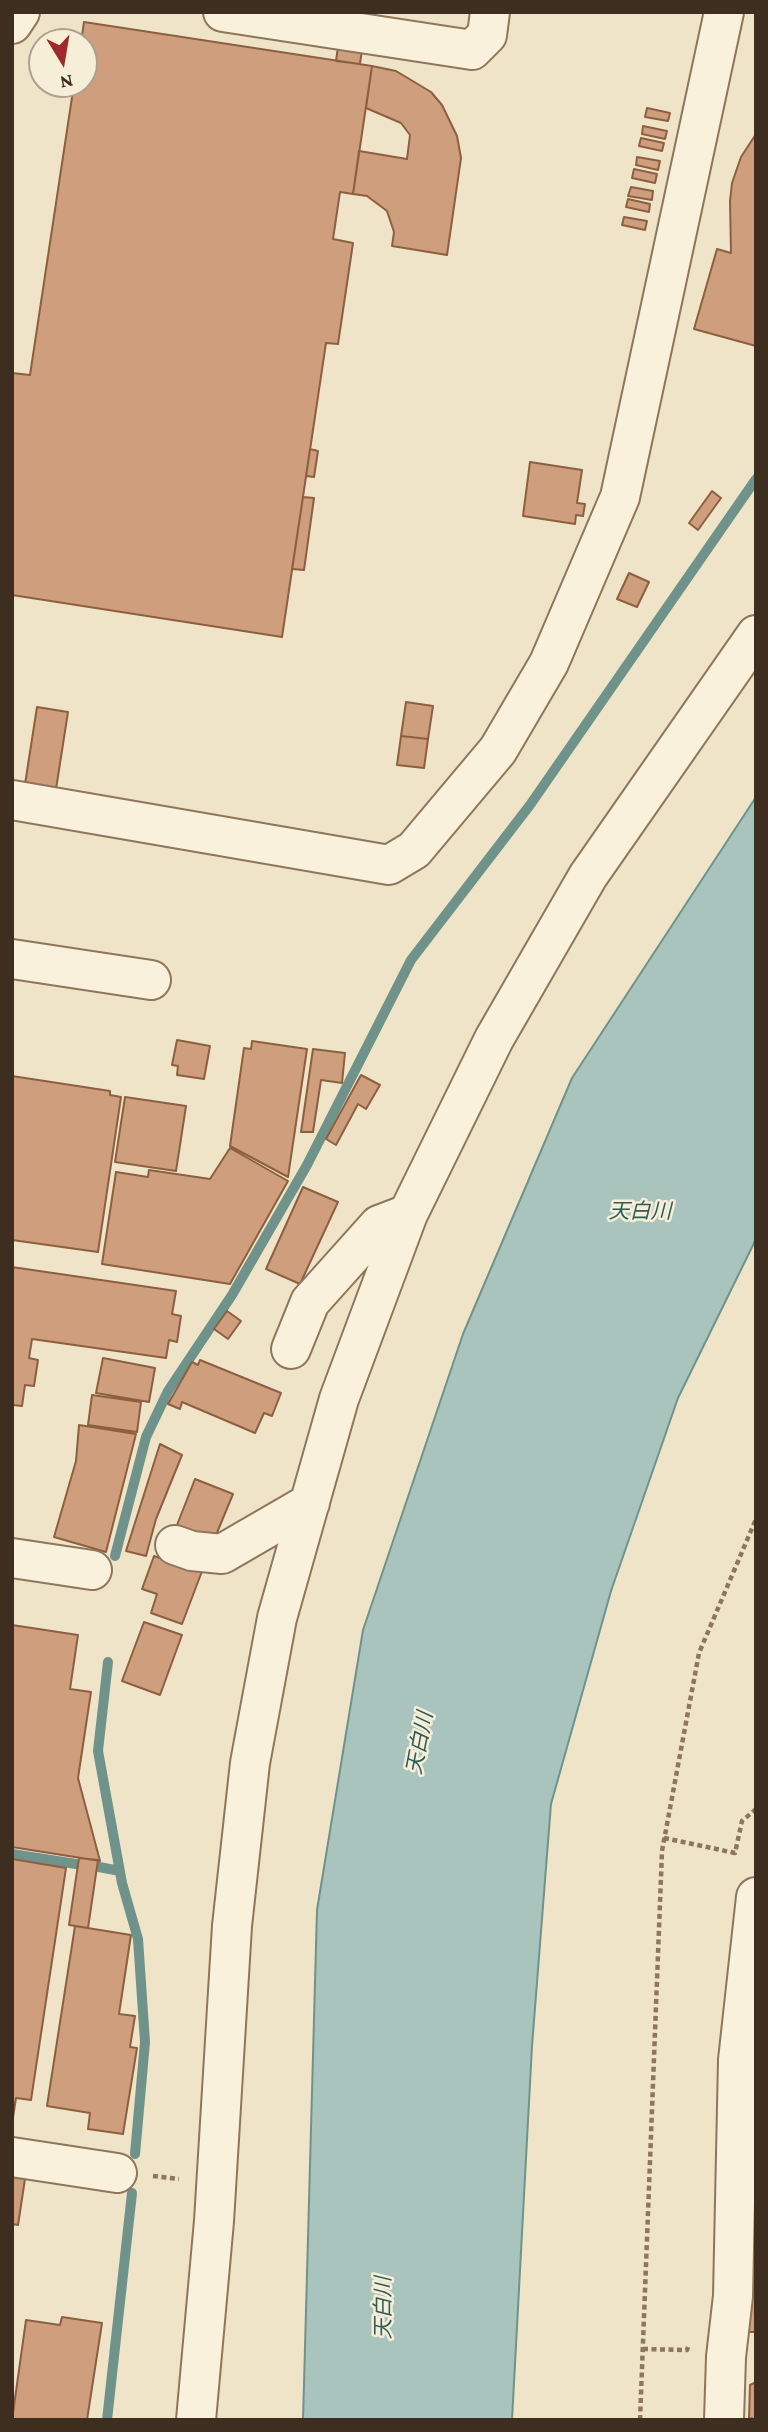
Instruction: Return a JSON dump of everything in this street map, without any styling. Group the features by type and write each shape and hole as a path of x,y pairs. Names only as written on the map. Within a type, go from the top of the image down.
{"street":[{"path":"12,24 20,12"},
{"path":"223,12 412,26 472,50 486,35 490,12"},
{"path":"12,800 389,865 414,850 498,750 549,663 620,497 724,12"},
{"path":"196,2420 232,1926 250,1763 277,1618 339,1399 408,1214 494,1039 588,876 756,635"},
{"path":"12,959 151,980"},
{"path":"291,1349 310,1302 379,1225 408,1214"},
{"path":"175,1545 222,1553 310,1503"},
{"path":"12,1558 92,1570"},
{"path":"724,2420 741,2358 733,2283 738,2060 756,1897"},
{"path":"12,2157 117,2173"}],"path":[{"path":"640,2420 664,1838 699,1653 756,1519"},
{"path":"664,1838 734,1853 742,1821 756,1809"},
{"path":"117,2173 215,2182"}],"water":[{"name":"天白川","path":"756,797 756,1239 678,1398 611,1591 551,1804 532,2046 512,2420 303,2420 317,1910 363,1630 463,1334 572,1078"}],"building":[{"path":"343,12 367,12 360,64 336,61"},
{"path":"84,22 372,66 353,194 340,192 333,239 353,243 338,344 326,343 282,637 12,595 12,373 30,375 72,98 98,98 98,28 83,28"},
{"path":"372,66 396,71 431,92 442,105 457,136 461,158 447,255 392,246 394,232 387,211 367,196 353,194 359,151 407,159 410,135 401,123 366,108"},
{"path":"647,108 670,113 668,121 645,117"},
{"path":"643,126 667,131 665,139 642,134"},
{"path":"756,134 756,346 694,329 717,249 731,253 732,183 741,157"},
{"path":"641,138 664,143 662,151 639,146"},
{"path":"637,157 660,161 658,170 636,165"},
{"path":"634,169 657,174 655,183 632,178"},
{"path":"631,187 653,191 652,200 628,196"},
{"path":"628,199 650,204 649,212 626,207"},
{"path":"624,217 647,221 645,230 622,225"},
{"path":"310,449 318,451 314,477 306,476"},
{"path":"530,462 582,470 577,503 585,504 583,516 576,515 575,524 523,516"},
{"path":"712,491 721,498 698,530 689,523"},
{"path":"303,497 314,498 304,570 292,569"},
{"path":"629,573 649,582 637,607 617,599"},
{"path":"406,702 433,706 428,739 401,736"},
{"path":"37,707 68,712 54,802 23,797"},
{"path":"401,736 428,739 424,768 397,765"},
{"path":"177,1040 210,1046 204,1079 177,1075 178,1066 172,1065"},
{"path":"252,1041 307,1049 288,1177 230,1146 244,1048 251,1049"},
{"path":"313,1049 345,1053 342,1083 321,1080 313,1132 301,1132"},
{"path":"361,1075 380,1085 366,1109 358,1104 336,1145 326,1139"},
{"path":"12,1076 110,1091 110,1095 121,1097 98,1252 12,1240"},
{"path":"125,1097 186,1106 176,1171 115,1162"},
{"path":"230,1148 288,1181 230,1284 102,1264 116,1172 148,1177 149,1170 210,1179"},
{"path":"303,1187 338,1202 300,1284 266,1269"},
{"path":"12,1267 176,1291 172,1314 181,1316 177,1342 169,1340 166,1358 32,1339 29,1358 38,1360 34,1386 25,1385 22,1406 12,1405"},
{"path":"227,1311 241,1321 228,1339 214,1329"},
{"path":"103,1358 155,1368 149,1402 96,1393"},
{"path":"200,1360 281,1393 272,1416 264,1413 255,1433 182,1402 180,1409 168,1404 192,1362 198,1365"},
{"path":"92,1395 141,1402 137,1432 88,1425"},
{"path":"79,1425 136,1434 106,1552 54,1537 76,1461"},
{"path":"160,1444 182,1455 156,1519 146,1556 126,1551"},
{"path":"195,1479 233,1494 214,1540 177,1525"},
{"path":"154,1556 172,1562 204,1566 182,1624 151,1613 157,1594 142,1589"},
{"path":"144,1622 182,1635 160,1695 122,1681"},
{"path":"12,1625 78,1635 70,1689 91,1692 78,1778 100,1861 12,1847"},
{"path":"79,1858 98,1860 88,1928 69,1925"},
{"path":"12,1859 66,1868 31,2100 16,2098 12,2124"},
{"path":"75,1926 131,1935 119,2014 135,2016 130,2047 137,2048 123,2134 88,2129 90,2113 47,2106"},
{"path":"12,2177 25,2179 18,2225 12,2224"},
{"path":"749,2275 756,2275 756,2332 747,2332"},
{"path":"62,2317 102,2323 87,2420 12,2420 26,2320 60,2325"},
{"path":"756,2382 756,2419 749,2418 750,2385"}],"waterway":[{"path":"115,1556 146,1437 168,1391 232,1295 307,1165 411,960 530,805 756,479"},
{"path":"108,1662 98,1751 122,1883 138,1939 145,2042 135,2154"},
{"path":"12,1854 76,1864"},
{"path":"99,1867 120,1871"},
{"path":"107,2420 132,2193"}]}
